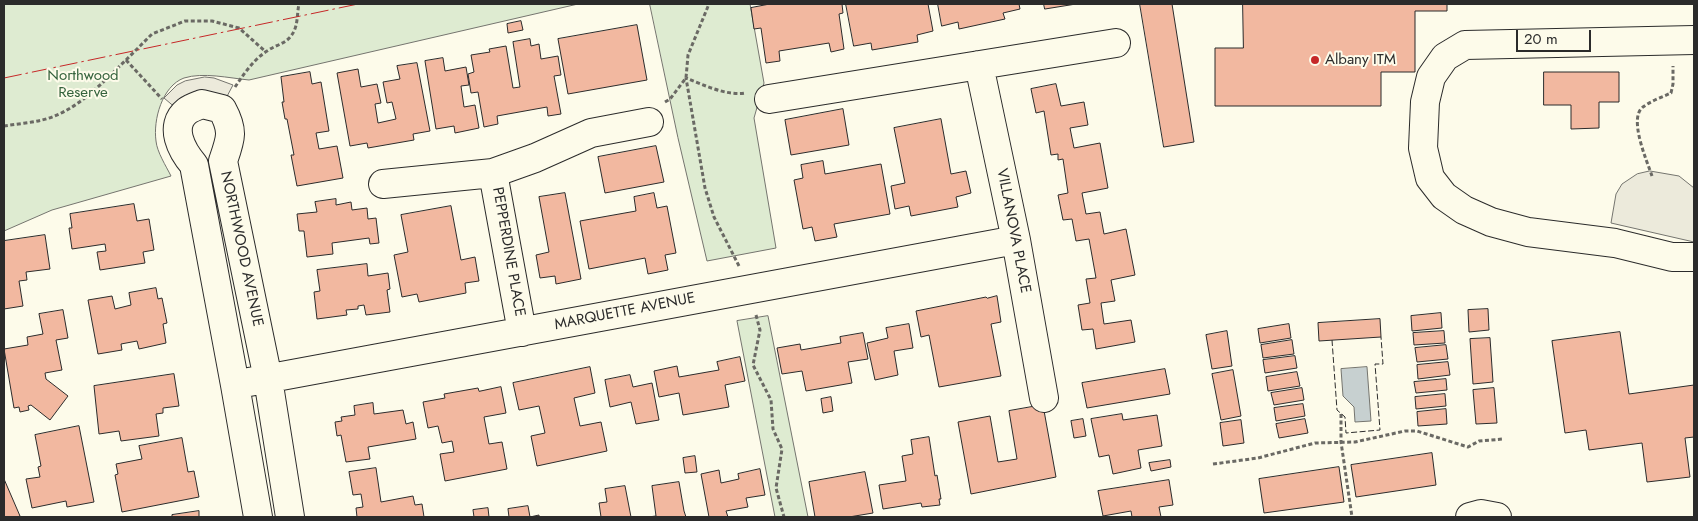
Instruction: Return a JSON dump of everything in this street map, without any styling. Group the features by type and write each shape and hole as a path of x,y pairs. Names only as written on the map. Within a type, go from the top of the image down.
{"street":[{"path":"1683,40 1465,45 1445,57 1431,77 1425,102 1423,148 1430,178 1444,196 1464,210 1492,222 1528,232 1615,242 1672,257 1694,257"},
{"path":"761,95 979,65 1116,42"},
{"name":"VILLANOVA PLACE","path":"979,65 1016,240 1044,398"},
{"path":"181,118 188,111 202,104 222,109"},
{"name":"NORTHWOOD AVENUE","path":"222,109 231,126 229,144 222,161 268,379 290,517"},
{"name":"NORTHWOOD AVENUE","path":"181,118 178,128 180,145 194,165 236,385 258,517"},
{"name":"PEPPERDINE PLACE","path":"382,184 493,173 535,158 591,133 649,122"},
{"name":"PEPPERDINE PLACE","path":"493,173 522,332"},
{"name":"MARQUETTE AVENUE","path":"236,385 1016,240"},
{"path":"1470,517 1481,514 1497,517"}],"path":[{"path":"222,109 243,75 266,52 284,43 293,33 296,26 299,4"},
{"path":"709,4 688,54 686,78 706,188 714,217 742,272"},
{"path":"4,126 44,120 72,107 126,60 152,34 185,21 212,21 240,28 266,52"},
{"path":"1652,176 1637,126 1637,114 1642,107 1671,93 1683,40"},
{"path":"126,60 149,87 181,118"},
{"path":"686,78 737,94 761,95"},
{"path":"649,122 658,107 670,99 686,78"},
{"path":"753,307 760,330 753,365 771,400 773,429 782,449 776,488 784,517"},
{"path":"1341,414 1341,442 1352,517"},
{"path":"1213,464 1258,458 1314,443 1356,442 1405,431 1417,431 1468,447 1478,441 1503,439"}],"green space":[{"name":"Northwood Reserve","path":"4,4 578,4 249,80 208,75 184,78 176,82 165,96 156,123 157,145 171,176 52,210 4,231"},
{"path":"650,4 750,4 764,83 754,118 776,248 707,261 678,138"},
{"path":"768,316 808,517 775,517 737,321"}],"shaded area":[{"path":"205,77 214,78 233,85 224,102 177,109 164,98 177,85 185,81"},
{"path":"1650,171 1679,176 1694,188 1694,242 1611,223 1616,194 1622,184 1637,174"},
{"path":"1367,367 1371,421 1355,422 1354,407 1343,396 1341,369"}],"building":[{"path":"770,4 842,4 843,13 839,14 844,49 831,52 829,43 779,51 780,61 766,63 761,28 754,29 751,8"},
{"path":"846,4 928,4 933,31 917,35 918,42 872,50 871,43 854,46"},
{"path":"938,4 1019,4 1020,9 1003,13 1005,19 959,29 958,22 942,26"},
{"path":"1044,4 1076,4 1045,9"},
{"path":"1140,4 1172,4 1194,142 1164,147"},
{"name":"Albany ITM","path":"1243,4 1447,4 1447,11 1415,11 1415,72 1381,72 1381,106 1215,106 1215,48 1243,48"},
{"path":"521,21 523,30 508,33 507,24"},
{"path":"637,25 647,80 568,94 558,39"},
{"path":"530,39 531,46 539,44 541,59 558,56 561,75 554,76 561,114 548,116 547,107 497,116 498,124 484,127 478,92 471,93 468,74 474,72 471,55 490,52 489,49 506,46 513,88 520,87 513,42"},
{"path":"443,58 445,71 466,67 469,85 461,86 464,107 475,105 479,128 455,133 454,126 436,129 425,61"},
{"path":"417,63 430,131 413,134 414,140 368,148 367,143 350,146 337,73 358,69 361,87 377,84 381,103 375,104 378,123 396,119 392,102 387,103 383,82 400,79 397,66"},
{"path":"310,72 312,84 321,82 329,131 316,133 319,149 337,146 343,178 297,186 291,155 294,155 282,102 284,102 281,77"},
{"path":"1544,72 1619,72 1619,102 1599,102 1599,128 1571,129 1571,105 1544,105"},
{"path":"1056,84 1061,106 1084,102 1088,125 1070,128 1074,148 1100,143 1108,188 1082,193 1086,214 1100,212 1104,234 1126,229 1135,275 1111,280 1115,301 1101,303 1104,324 1131,320 1135,342 1096,349 1093,329 1082,330 1078,305 1090,303 1086,279 1096,278 1089,239 1076,241 1072,219 1063,220 1058,195 1068,193 1063,159 1058,160 1058,154 1051,155 1044,111 1036,113 1031,89"},
{"path":"843,109 849,145 791,155 785,120"},
{"path":"941,119 951,174 966,171 971,193 956,197 958,207 911,216 909,206 895,209 891,186 905,183 894,128"},
{"path":"656,146 664,182 605,193 598,157"},
{"path":"823,161 825,174 881,164 890,214 834,224 837,237 815,241 812,227 803,229 794,180 803,178 801,165"},
{"path":"565,193 581,279 556,284 555,276 540,278 536,255 549,252 539,197"},
{"path":"654,193 657,208 667,206 676,253 665,255 668,270 648,274 645,258 589,269 580,221 636,211 634,197"},
{"path":"336,199 336,205 351,202 352,210 367,208 368,219 376,218 379,243 370,244 369,238 332,243 333,254 307,257 304,231 299,231 297,214 317,212 315,202"},
{"path":"134,204 137,221 149,219 154,250 143,252 145,263 100,270 97,252 106,251 105,244 72,249 69,228 72,228 70,214"},
{"path":"451,206 461,260 475,257 479,281 465,283 466,293 419,302 417,294 402,297 394,255 408,252 401,215"},
{"path":"45,235 50,269 26,272 27,280 19,281 23,306 4,309 4,241"},
{"path":"367,264 368,276 388,273 390,289 387,290 390,312 366,315 364,305 358,306 358,309 346,310 347,315 317,319 314,292 320,291 317,270"},
{"path":"156,288 158,299 162,298 167,323 163,324 166,343 139,349 137,341 121,344 122,350 98,354 88,300 112,296 115,309 131,305 129,293"},
{"path":"997,296 1001,322 991,324 1001,376 939,387 929,335 921,337 916,311"},
{"path":"1488,309 1489,330 1469,332 1468,310"},
{"path":"63,310 68,338 56,340 62,370 45,373 46,379 68,396 50,420 31,405 28,406 29,410 20,412 19,407 14,408 4,349 28,345 27,337 43,334 39,314"},
{"path":"1441,313 1442,328 1412,331 1411,316"},
{"path":"1380,319 1381,337 1319,341 1318,323"},
{"path":"909,324 913,348 894,351 898,375 875,380 867,343 888,338 886,328"},
{"path":"1289,324 1291,338 1260,343 1258,329"},
{"path":"1227,331 1232,366 1212,369 1206,335"},
{"path":"1444,331 1445,343 1414,345 1413,333"},
{"path":"1620,332 1629,394 1694,385 1694,437 1685,438 1690,477 1647,482 1642,443 1589,450 1586,430 1565,433 1552,341"},
{"path":"863,333 868,359 848,362 852,383 806,391 802,371 782,374 777,348 800,344 801,350 841,343 840,337"},
{"path":"1490,338 1493,382 1473,384 1470,339"},
{"path":"1292,340 1294,354 1263,358 1261,345"},
{"path":"1446,345 1448,359 1417,362 1415,348"},
{"path":"1295,356 1297,368 1265,373 1263,360"},
{"path":"740,357 745,381 725,385 729,407 683,415 679,393 659,397 654,371 677,366 679,377 719,370 717,362"},
{"path":"1448,362 1450,375 1418,379 1417,365"},
{"path":"590,367 595,393 574,398 580,426 601,422 607,451 537,466 531,436 545,433 539,406 519,410 513,383"},
{"path":"1165,369 1170,394 1087,408 1082,383"},
{"path":"1233,370 1241,416 1221,420 1212,374"},
{"path":"1297,372 1300,386 1268,391 1266,377"},
{"path":"174,374 179,406 163,408 163,413 156,414 159,436 121,441 119,431 99,434 94,386"},
{"path":"630,375 633,387 652,383 659,420 636,424 631,402 610,407 605,380"},
{"path":"1446,379 1447,390 1416,393 1414,382"},
{"path":"501,387 506,413 484,417 489,444 502,442 507,469 445,481 440,454 454,452 452,441 442,443 438,426 428,428 423,402 445,398 444,394 478,388 479,391"},
{"path":"1302,388 1304,400 1274,405 1271,393"},
{"path":"1494,388 1497,423 1476,424 1473,390"},
{"path":"1445,394 1446,406 1416,409 1415,397"},
{"path":"831,397 833,411 823,413 821,399"},
{"path":"373,403 374,414 403,410 406,424 413,422 416,439 368,447 370,459 346,462 341,435 337,436 335,422 342,421 341,417 355,415 354,406"},
{"path":"1303,404 1305,416 1276,421 1274,408"},
{"path":"1043,405 1056,477 971,494 958,422 990,416 998,462 1017,459 1009,411"},
{"path":"1446,409 1447,424 1418,426 1417,412"},
{"path":"1122,414 1123,420 1157,415 1162,446 1138,450 1141,468 1113,474 1109,455 1099,457 1091,419"},
{"path":"1083,419 1086,436 1074,438 1071,421"},
{"path":"1305,419 1308,433 1279,438 1276,424"},
{"path":"1241,420 1244,443 1223,446 1220,423"},
{"path":"79,426 94,502 67,507 66,501 32,508 26,479 40,477 38,467 41,466 35,435"},
{"path":"929,437 935,476 937,475 941,499 939,499 940,505 922,507 921,503 883,509 879,485 906,481 902,456 913,454 911,440"},
{"path":"182,438 188,472 194,471 199,497 122,512 115,475 118,474 116,464 142,459 139,446"},
{"path":"1432,453 1436,485 1356,497 1351,465"},
{"path":"695,456 697,472 685,473 683,458"},
{"path":"1170,460 1171,467 1151,471 1149,463"},
{"path":"1339,467 1344,502 1264,513 1259,479"},
{"path":"376,468 381,502 413,496 415,505 422,504 424,517 357,517 356,508 363,507 361,494 353,495 349,472"},
{"path":"760,469 765,495 746,498 748,507 726,511 728,517 709,517 701,474 719,470 721,483 739,479 738,474"},
{"path":"865,472 873,513 849,517 815,517 809,482"},
{"path":"4,479 20,516 4,517"},
{"path":"1169,480 1173,505 1159,507 1161,517 1132,517 1131,511 1103,516 1098,491"},
{"path":"679,482 686,517 648,517 656,516 652,486"},
{"path":"625,486 631,517 601,517 599,503 607,502 605,489"},
{"path":"528,506 530,517 509,517 508,509"},
{"path":"488,508 489,517 474,517 473,510"},
{"path":"199,511 199,517 172,517 172,515"}],"fence":[{"path":"1332,340 1337,410 1345,417 1346,433 1380,430 1375,364 1383,364 1381,337"}],"power":[{"path":"4,78 358,4"}],"place":[{"name":"Albany ITM","path":"1315,60"}]}
